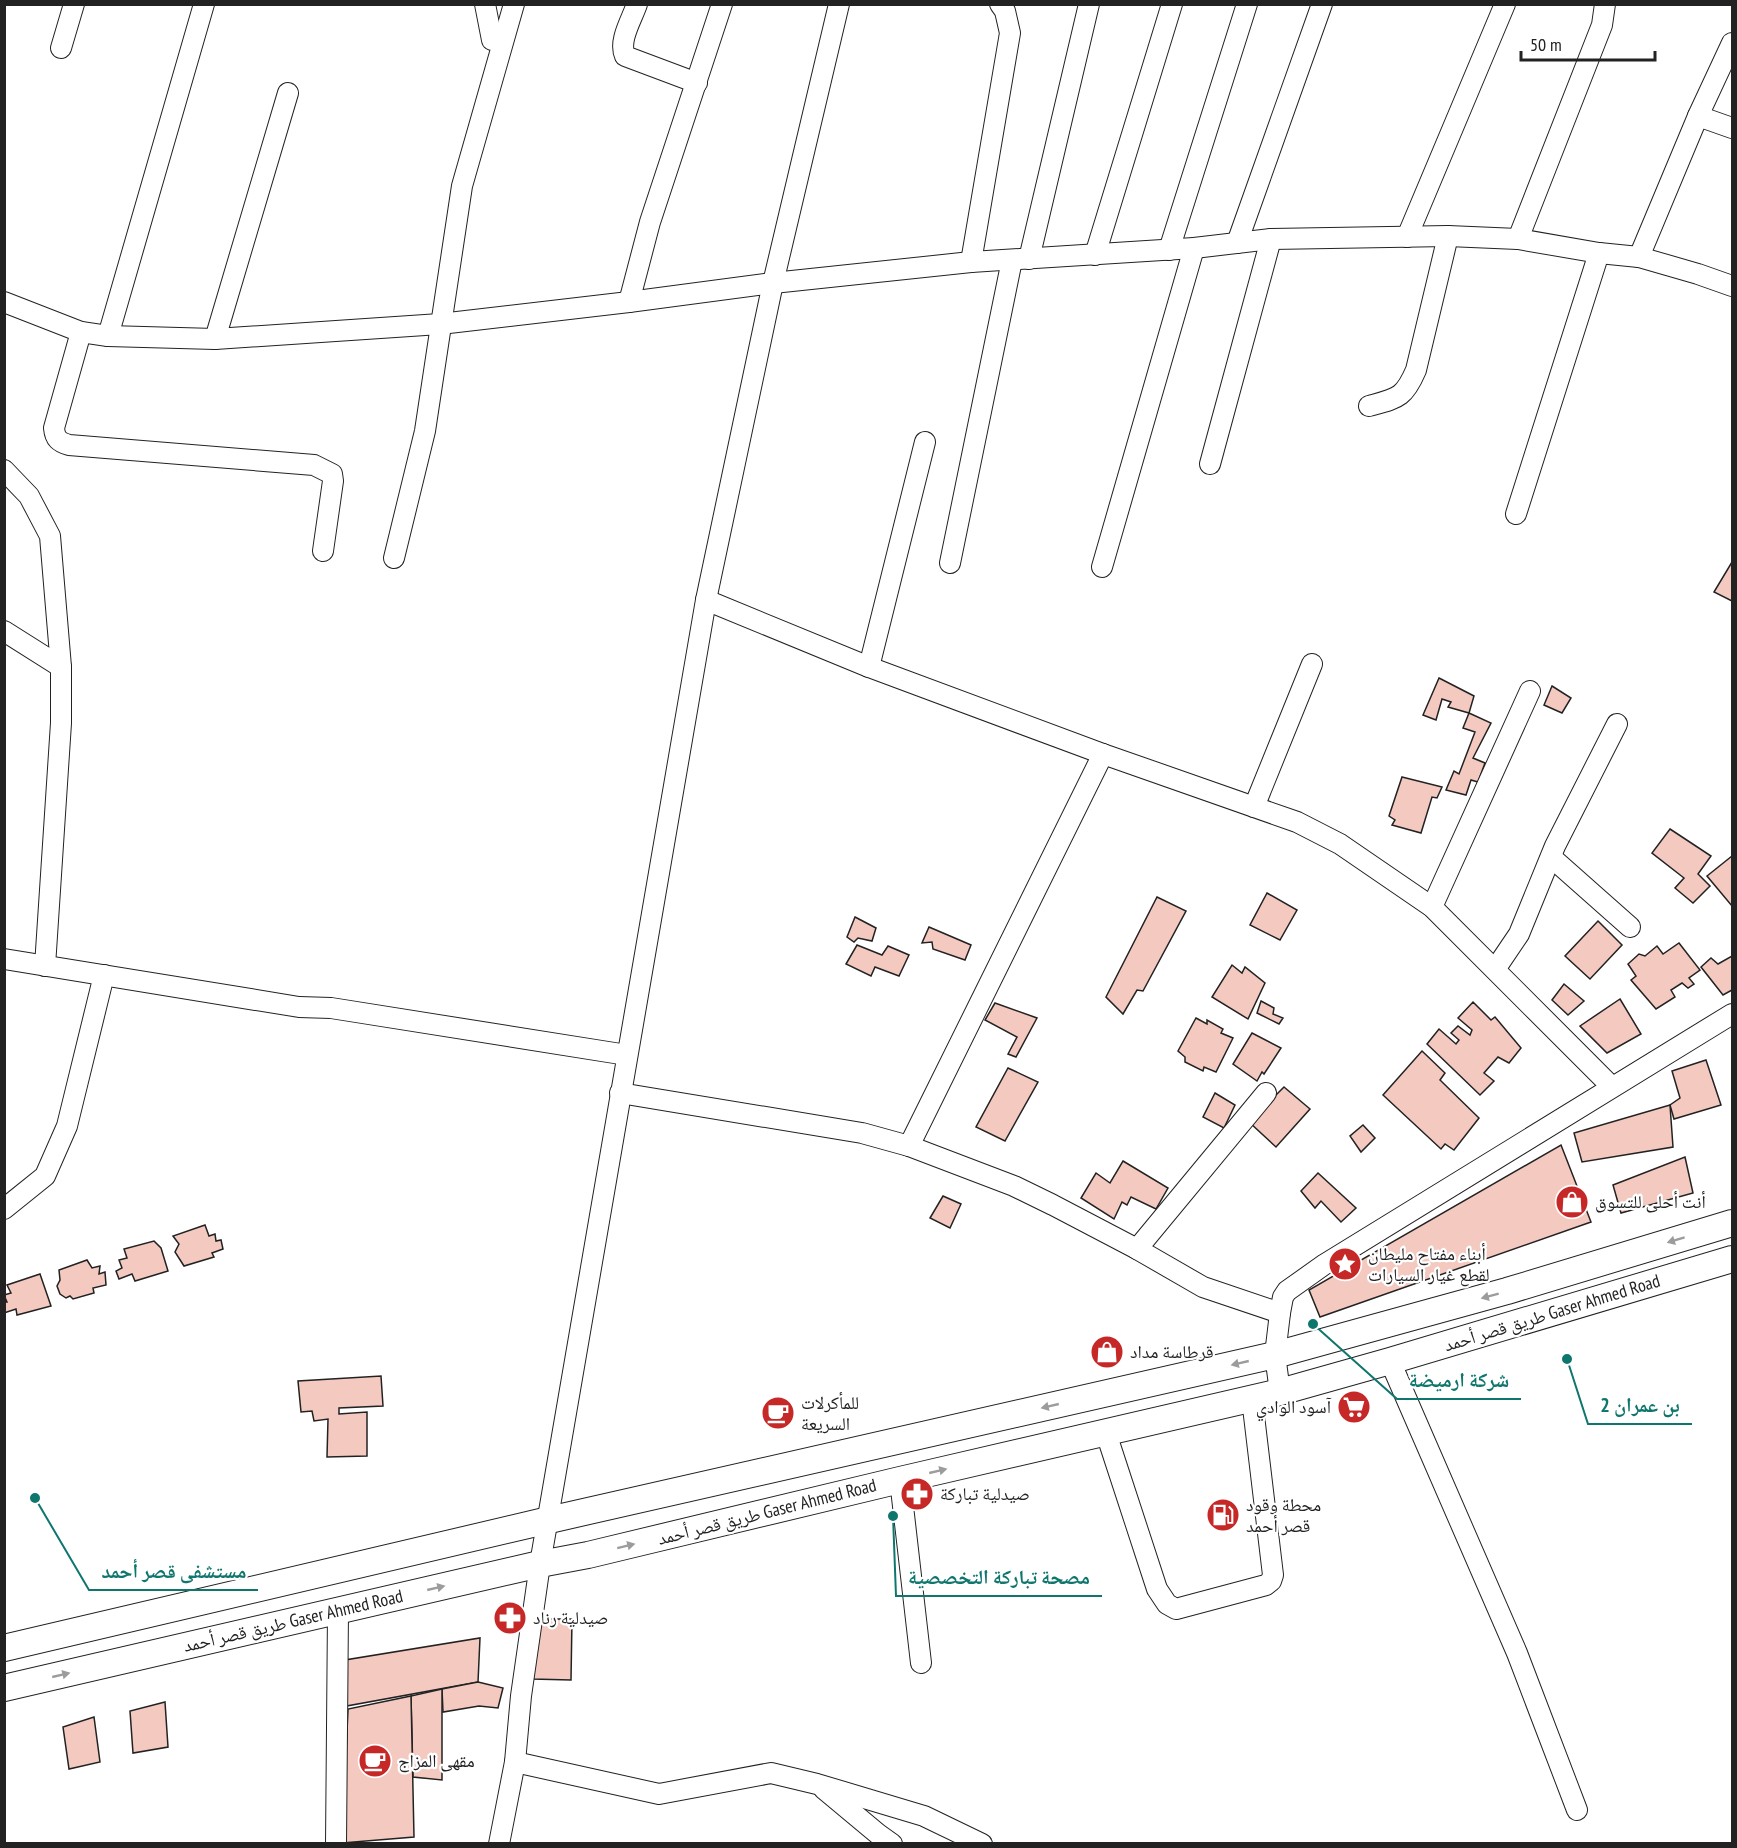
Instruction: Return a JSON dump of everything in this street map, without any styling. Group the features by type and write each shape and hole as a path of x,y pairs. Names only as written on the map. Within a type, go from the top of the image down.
{"main road":[{"name":"طريق قصر أحمد Gaser Ahmed Road","path":"4,1648 549,1520 1275,1355 1507,1291 1732,1223"},
{"name":"طريق قصر أحمد Gaser Ahmed Road","path":"4,1688 540,1564 588,1555 1252,1399 1390,1361 1732,1258"}],"street":[{"path":"61,48 74,4"},
{"path":"108,336 204,4"},
{"path":"485,4 492,40"},
{"path":"394,558 425,431 462,186 514,4"},
{"path":"637,4 623,42 622,49 625,56 697,82"},
{"path":"629,302 650,222 722,4"},
{"path":"499,1844 515,1762 521,1696 540,1564 706,600 773,283 839,4"},
{"path":"971,262 1010,33 1005,11 1000,4"},
{"path":"950,563 1021,260 1089,4"},
{"path":"1095,255 1172,4"},
{"path":"1169,250 1247,4"},
{"path":"1237,243 1323,4"},
{"path":"1407,237 1505,4"},
{"path":"1518,239 1602,25 1605,4"},
{"path":"1639,257 1698,116 1732,43"},
{"path":"215,339 288,93"},
{"path":"1698,116 1732,128"},
{"path":"1369,406 1392,400 1409,387 1416,370 1448,236"},
{"path":"4,302 81,332 108,336 215,339 440,324 773,283 971,262 1169,250 1271,239 1448,236 1518,239 1599,253 1639,257 1732,286"},
{"path":"1210,464 1271,239"},
{"path":"1102,567 1194,248"},
{"path":"1516,514 1599,253"},
{"path":"81,332 54,428 54,435 59,442 69,445 314,465 326,469 332,474 333,481 323,551"},
{"path":"869,667 925,442"},
{"path":"4,470 29,496 50,536 61,667 62,723 45,966"},
{"path":"706,600 869,667 1103,754 1297,822 1340,844 1432,906 1612,1087"},
{"path":"4,632 61,667"},
{"path":"1254,807 1312,664"},
{"path":"1432,906 1530,691"},
{"path":"1496,968 1519,934 1555,846 1617,724"},
{"path":"909,1146 1103,754"},
{"path":"1551,857 1630,927"},
{"path":"4,959 627,1055"},
{"path":"4,1209 45,1176 67,1126 104,975"},
{"path":"1280,1392 1275,1355 1280,1313 1287,1291 1325,1264 1732,1014"},
{"path":"620,1093 862,1133 909,1146 1014,1186 1137,1249 1203,1287 1280,1313"},
{"path":"1137,1249 1266,1093"},
{"path":"1390,1361 1517,1653 1577,1810"},
{"path":"1106,1433 1157,1590 1167,1604 1176,1609 1266,1585 1271,1581 1273,1575 1252,1399"},
{"path":"900,1480 921,1663"},
{"path":"336,1844 338,1611"},
{"path":"515,1762 659,1794 771,1773 817,1784 924,1816 982,1844"},
{"path":"817,1784 891,1844"}],"building":[{"path":"1732,562 1732,601 1714,592"},
{"path":"1439,678 1474,696 1469,713 1448,707 1451,702 1442,699 1436,720 1423,715"},
{"path":"1552,686 1571,698 1562,713 1544,705"},
{"path":"1469,713 1491,723 1473,758 1485,763 1478,782 1471,780 1466,795 1446,790 1454,771 1459,774 1475,732 1463,728"},
{"path":"1402,777 1442,787 1437,798 1432,797 1421,833 1392,825 1395,820 1389,816"},
{"path":"1670,829 1711,856 1698,874 1710,886 1693,903 1675,888 1684,878 1652,853"},
{"path":"1732,856 1732,906 1707,876"},
{"path":"1267,893 1297,910 1280,940 1250,925"},
{"path":"1157,897 1186,911 1143,991 1137,990 1123,1014 1106,997"},
{"path":"855,917 876,928 872,941 858,938 854,942 847,937"},
{"path":"1598,921 1622,945 1590,979 1565,956"},
{"path":"929,927 971,945 965,960 933,949 932,942 922,943"},
{"path":"1679,943 1700,970 1689,978 1694,984 1688,988 1682,983 1671,990 1675,997 1656,1009 1631,980 1636,976 1628,964 1639,954 1645,956 1657,946 1663,954"},
{"path":"857,945 882,955 888,946 909,955 899,976 875,967 871,976 846,964"},
{"path":"1732,956 1732,990 1723,995 1701,967 1711,958 1718,964"},
{"path":"1232,965 1242,973 1245,967 1265,983 1248,1019 1212,997"},
{"path":"1564,984 1584,1001 1568,1015 1552,1000"},
{"path":"1620,999 1641,1034 1607,1053 1580,1026"},
{"path":"1261,1001 1274,1008 1273,1014 1283,1018 1279,1024 1257,1013"},
{"path":"1473,1002 1491,1020 1495,1017 1521,1048 1509,1063 1498,1057 1484,1073 1494,1081 1480,1095 1427,1044 1439,1029 1456,1044 1459,1040 1451,1033 1458,1026 1470,1035 1472,1030 1458,1018"},
{"path":"995,1003 1037,1018 1016,1057 1008,1054 1017,1037 985,1020"},
{"path":"1196,1018 1207,1024 1207,1020 1223,1029 1221,1033 1233,1038 1216,1072 1204,1067 1203,1071 1185,1062 1185,1057 1178,1051"},
{"path":"1252,1033 1281,1048 1257,1081 1233,1064"},
{"path":"1422,1051 1445,1073 1440,1080 1479,1118 1454,1150 1445,1144 1441,1149 1383,1095"},
{"path":"1706,1060 1721,1105 1674,1119 1670,1105 1680,1098 1672,1071"},
{"path":"1008,1068 1038,1082 1005,1141 976,1127"},
{"path":"1284,1087 1310,1109 1276,1147 1249,1122"},
{"path":"1215,1093 1235,1105 1224,1128 1203,1117"},
{"path":"1670,1105 1673,1147 1582,1162 1574,1133"},
{"path":"1363,1125 1375,1138 1361,1152 1350,1136"},
{"path":"1561,1145 1591,1222 1320,1317 1309,1290"},
{"path":"1685,1157 1693,1193 1621,1213 1613,1185"},
{"path":"1123,1161 1168,1188 1156,1209 1131,1197 1127,1205 1122,1202 1114,1219 1081,1198 1096,1173 1110,1183"},
{"path":"1318,1173 1356,1208 1341,1222 1321,1201 1315,1208 1301,1191"},
{"path":"943,1196 961,1204 950,1228 930,1218"},
{"path":"205,1225 209,1236 215,1234 216,1241 221,1240 223,1249 212,1253 214,1257 184,1266 175,1252 179,1244 173,1236"},
{"path":"154,1241 161,1248 168,1271 135,1281 132,1274 119,1279 116,1271 122,1268 119,1260 127,1258 124,1249"},
{"path":"87,1260 92,1268 100,1266 99,1274 105,1272 106,1285 93,1288 94,1293 73,1299 60,1294 57,1286 60,1280 59,1270"},
{"path":"40,1274 51,1306 17,1315 16,1309 4,1313 4,1302 7,1302 4,1295 11,1293 7,1285"},
{"path":"381,1376 383,1406 339,1408 339,1414 367,1412 367,1456 327,1457 328,1419 314,1421 312,1411 301,1412 298,1381"},
{"path":"538,1619 572,1619 571,1680 532,1679"},
{"path":"480,1638 478,1682 341,1707 345,1660"},
{"path":"478,1682 503,1688 498,1708 479,1706 443,1712 442,1689"},
{"path":"442,1689 442,1780 413,1777 411,1696"},
{"path":"411,1696 414,1837 342,1843 348,1709"},
{"path":"165,1702 168,1747 133,1753 130,1711"},
{"path":"94,1717 100,1762 69,1769 63,1727"}],"place":[{"name":"أنت أحلى للتسوق","path":"1572,1202"},
{"name":"أبناء مفتاح مليطان لقطع غيار السيارات","path":"1345,1264"},
{"name":"شركة ارميضة","path":"1313,1324"},
{"name":"قرطاسة مداد","path":"1107,1352"},
{"name":"بن عمران 2","path":"1567,1359"},
{"name":"آسود الوادي","path":"1354,1407"},
{"name":"للمأكرلات السريعة","path":"778,1413"},
{"name":"صيدلية تباركة","path":"917,1494"},
{"name":"مستشفى قصر أحمد","path":"35,1498"},
{"name":"محطة وقود قصر أحمد","path":"1223,1515"},
{"name":"مصحة تباركة التخصصية","path":"893,1516"},
{"name":"صيدلية رناد","path":"510,1618"},
{"name":"مقهى المزاج","path":"375,1761"}]}
